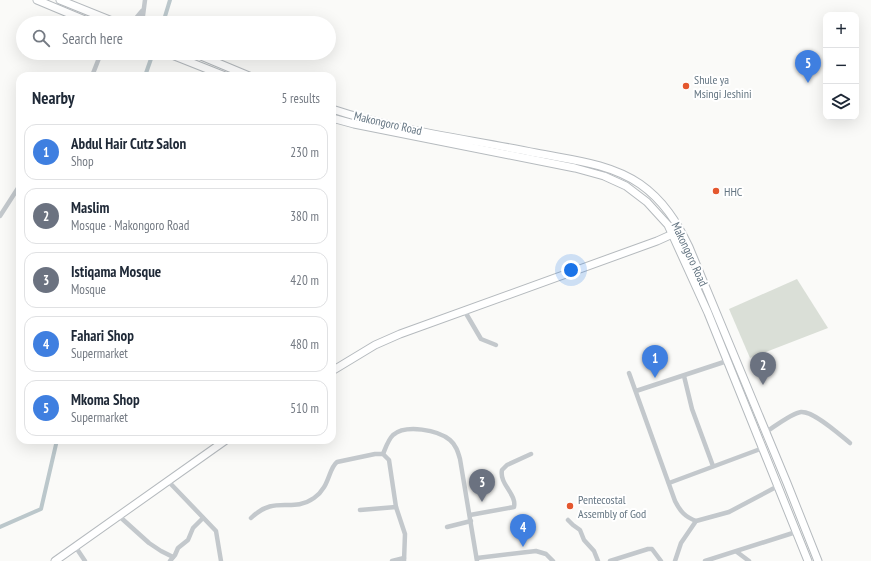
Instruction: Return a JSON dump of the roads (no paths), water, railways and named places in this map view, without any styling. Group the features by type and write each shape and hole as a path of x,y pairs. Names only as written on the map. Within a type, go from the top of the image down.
{"main road":[{"path":"37,0 75,16"},
{"path":"60,0 100,16"},
{"path":"185,60 215,72"},
{"path":"211,60 239,72"},
{"name":"Makongoro Road","path":"336,110 404,127 606,168 630,178 662,202 681,230 766,432 818,561"},
{"name":"Makongoro Road","path":"336,119 354,124 575,168 604,176 626,186 643,198 662,216 673,234 708,313 808,561"},
{"path":"336,369 375,345 464,310 681,230"},
{"path":"55,561 220,444"}],"street":[{"path":"143,16 145,0"},
{"path":"139,16 144,8"},
{"path":"94,72 98,60"},
{"path":"0,216 16,191"},
{"path":"464,310 481,339 496,345"},
{"path":"636,391 727,361"},
{"path":"629,373 679,510 687,518 696,521 736,508 778,486"},
{"path":"684,376 692,409 713,466"},
{"path":"766,432 797,413 806,413 825,424 850,443"},
{"path":"383,454 389,439 400,431 424,430 446,437 455,445 460,459 477,559 536,551 546,554 553,561"},
{"path":"669,483 763,448"},
{"path":"251,518 266,506 299,504 314,498 326,486 333,466 337,462 375,454 383,454 389,460 396,507 405,534 404,560 392,561"},
{"path":"470,515 514,507 514,501 502,480 502,470 507,465 531,454"},
{"path":"168,481 216,531 221,561"},
{"path":"360,510 396,507"},
{"path":"119,516 149,544 171,559 178,548 188,540 193,528 203,518"},
{"path":"568,520 573,526 580,530 584,540 594,551 598,561"},
{"path":"447,527 471,521"},
{"path":"675,561 681,543 696,521"},
{"path":"705,561 796,532"},
{"path":"76,546 85,561"},
{"path":"610,561 648,549 652,550 661,561"},
{"path":"737,552 749,561"}],"waterway":[{"path":"165,16 170,0"},
{"path":"146,72 151,60"},
{"path":"0,527 41,509 56,444"}],"place":[{"name":"Mkoma Shop","path":"808,83"},
{"name":"Shule ya Msingi Jeshini","path":"686,86"},
{"name":"HHC","path":"716,191"},
{"name":"Abdul Hair Cutz Salon","path":"655,378"},
{"name":"Maslim","path":"763,385"},
{"name":"Istiqama Mosque","path":"482,502"},
{"name":"Pentecostal Assembly of God","path":"570,506"},
{"name":"Fahari Shop","path":"523,547"}]}
